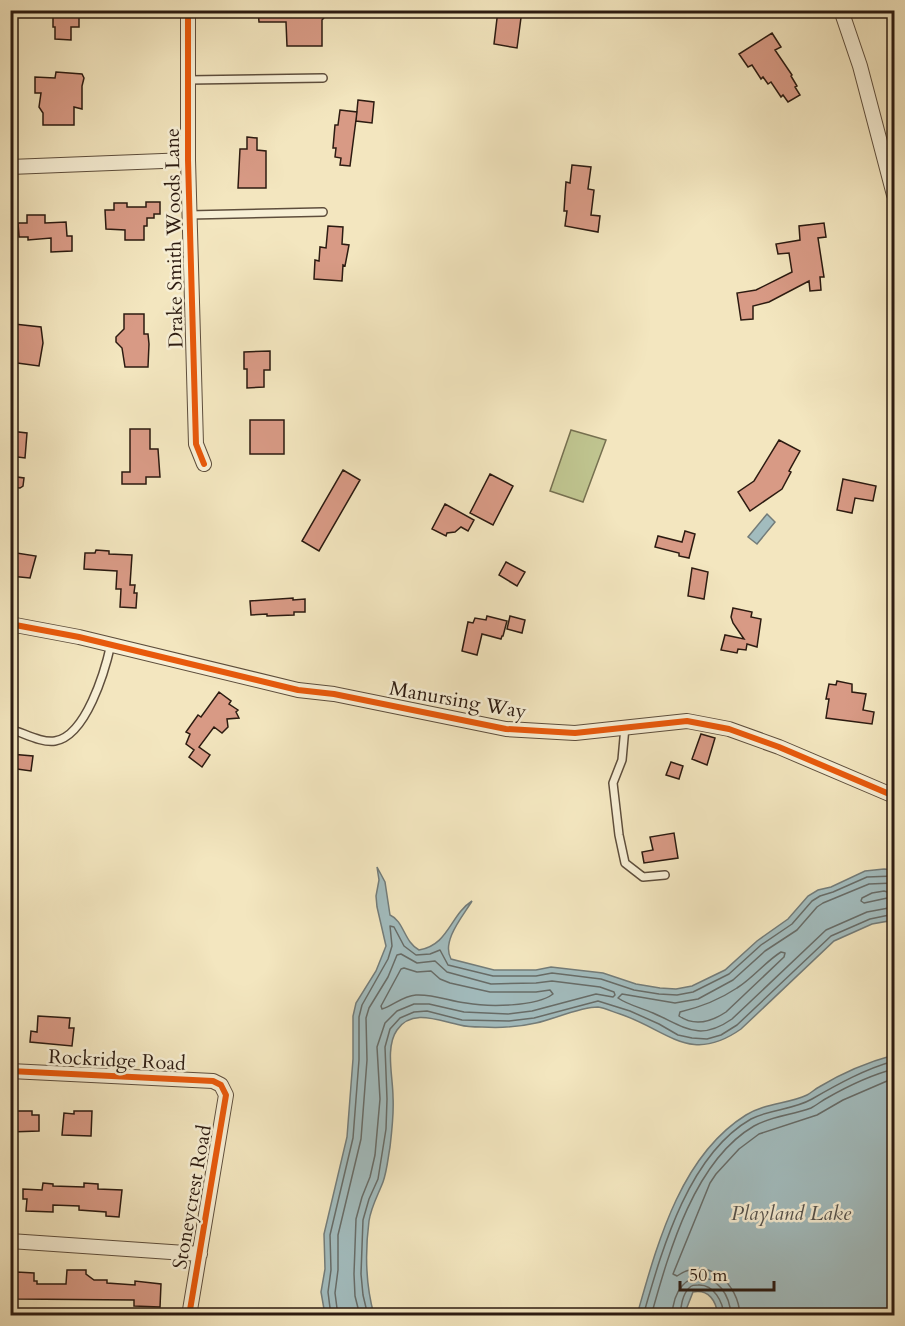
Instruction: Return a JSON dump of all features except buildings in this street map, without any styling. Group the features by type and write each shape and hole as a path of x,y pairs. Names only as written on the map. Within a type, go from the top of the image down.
{"street":[{"name":"Drake Smith Woods Lane","path":"188,10 189,215 196,444 204,464"},
{"path":"841,10 860,66 894,195"},
{"path":"10,167 188,160"},
{"name":"Manursing Way","path":"10,624 111,644 298,690 334,694 506,729 575,733 687,721 729,729 894,796"},
{"name":"Rockridge Road","path":"10,1071 213,1081 221,1085"},
{"name":"Stoneycrest Road","path":"189,1316 226,1095 221,1085"},
{"path":"10,1241 200,1254"}],"lane":[{"path":"188,80 323,78"},
{"path":"189,215 323,212"},
{"path":"10,729 53,742 64,739 74,732 87,711 106,665 111,644"},
{"path":"625,728 622,760 613,783 619,835 625,862 643,877 665,875"}],"green space":[{"path":"571,430 606,440 583,502 550,491"}],"water":[{"path":"767,514 775,522 757,544 748,537"},
{"path":"377,867 385,882 390,915 395,918 410,942 419,950 437,942 472,901 451,937 449,952 451,959 494,970 536,970 551,967 603,973 636,984 660,988 676,989 692,986 725,970 757,941 788,919 808,896 865,871 894,870 894,920 872,924 834,941 741,1029 723,1039 707,1044 679,1041 637,1021 598,1007 575,1011 536,1023 509,1027 468,1027 426,1018 410,1019 403,1023 393,1037 390,1053 393,1110 386,1173 369,1221 368,1281 374,1315 325,1315 321,1292 325,1269 324,1234 347,1137 353,1059 353,1016 356,1003 376,971 386,946 377,907 376,896 379,880"},
{"name":"Playland Lake","path":"894,1055 894,1315 718,1315 711,1297 703,1292 693,1292 684,1315 637,1315 653,1260 674,1204 704,1154 723,1132 753,1111 800,1098 846,1073"}],"cycle path":[{"path":"188,10 188,160 196,444 204,464"},
{"path":"10,624 79,637 298,690 334,694 506,729 575,733 687,721 729,729 779,747 894,796"},
{"path":"10,1071 213,1081 221,1085 226,1095 189,1316"}]}
